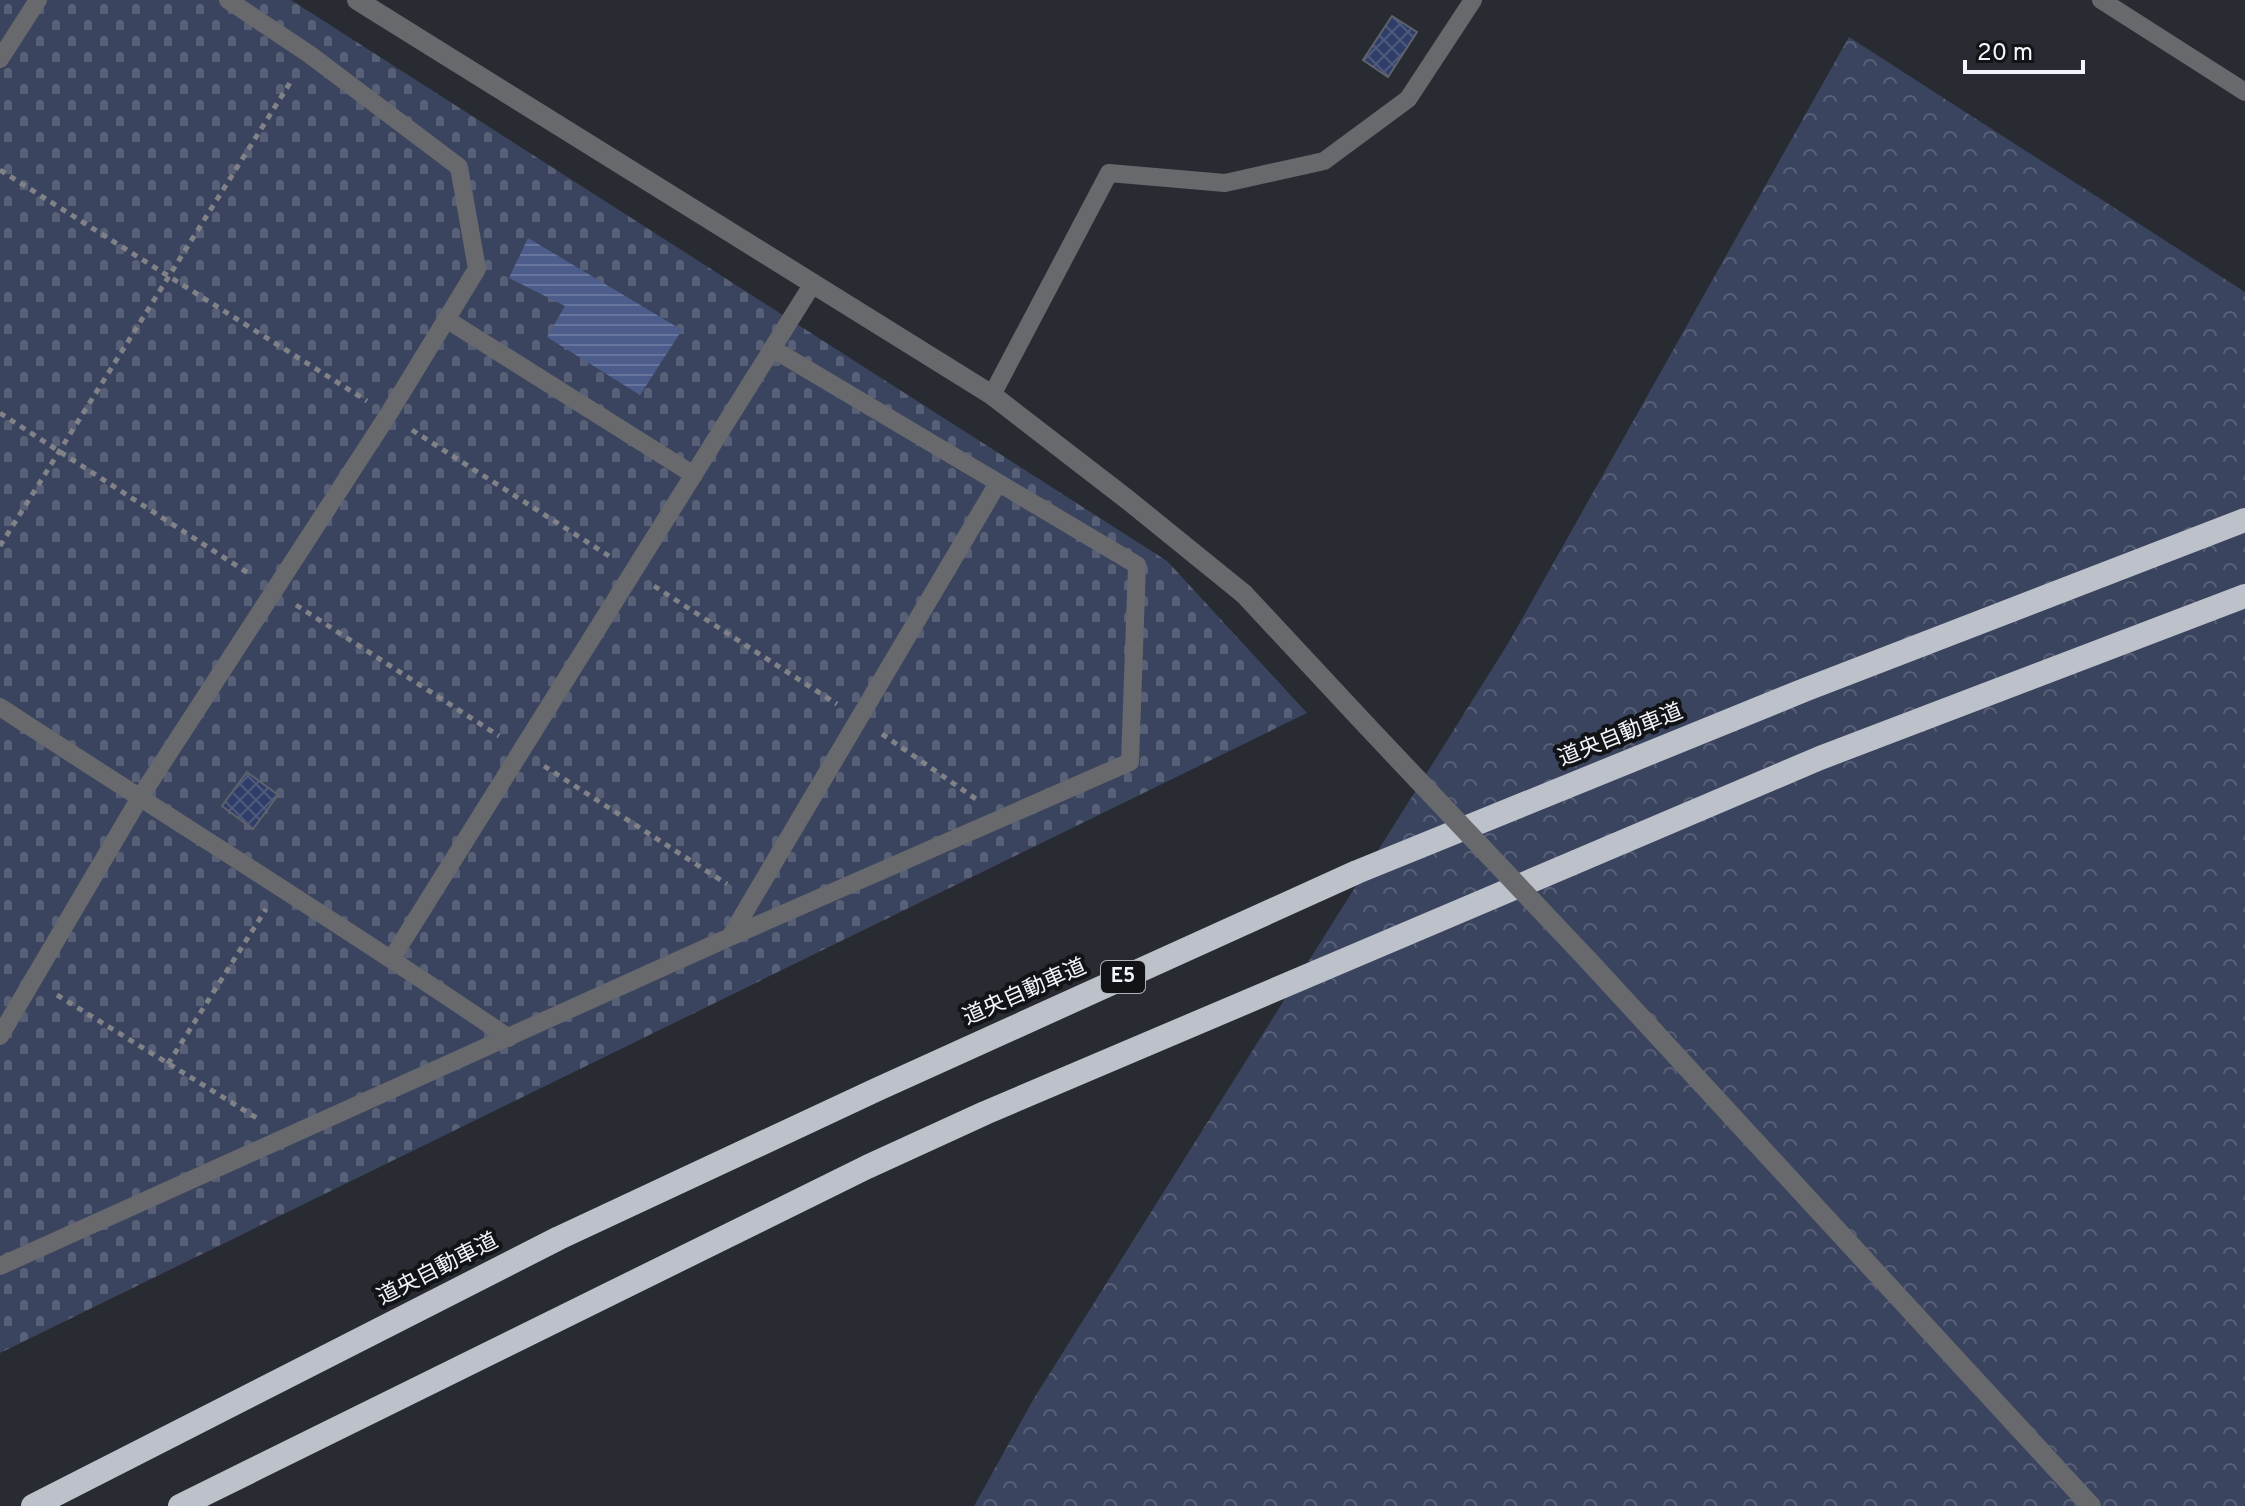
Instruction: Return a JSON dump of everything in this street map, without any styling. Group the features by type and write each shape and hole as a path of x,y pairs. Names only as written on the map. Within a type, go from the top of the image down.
{"highway":[{"name":"道央自動車道","path":"33,1506 559,1238 878,1089 1357,872 1807,689 2245,520"},
{"path":"180,1506 867,1167 985,1113 1820,758 2245,596"}],"street":[{"path":"357,0 992,395 1244,594 1588,960 2091,1506"}],"lane":[{"path":"0,59 38,0"},
{"path":"0,1036 139,799 388,415 477,269 459,167 309,54 228,0"},
{"path":"992,395 1109,173 1225,183 1324,161 1408,99 1473,0"},
{"path":"2101,0 2245,92"},
{"path":"392,958 812,285"},
{"path":"446,319 694,475"},
{"path":"0,1266 730,937 1130,762 1137,565 773,349"},
{"path":"730,937 998,483"},
{"path":"0,707 139,799 392,958 509,1038"}],"path":[{"path":"0,546 309,54"},
{"path":"0,170 633,572 1004,817"},
{"path":"0,413 752,900"},
{"path":"168,1064 280,887"},
{"path":"33,981 288,1137"}],"green space":[{"path":"0,0 291,0 1167,561 1307,713 0,1353"},
{"path":"1849,37 2245,292 2245,1506 974,1506 1033,1400 1509,642"}],"shaded area":[{"path":"528,238 682,330 640,395 547,337 565,306 509,278"}],"building":[{"path":"1392,16 1417,32 1388,77 1363,60"},
{"path":"247,772 278,795 253,829 222,806"}]}
